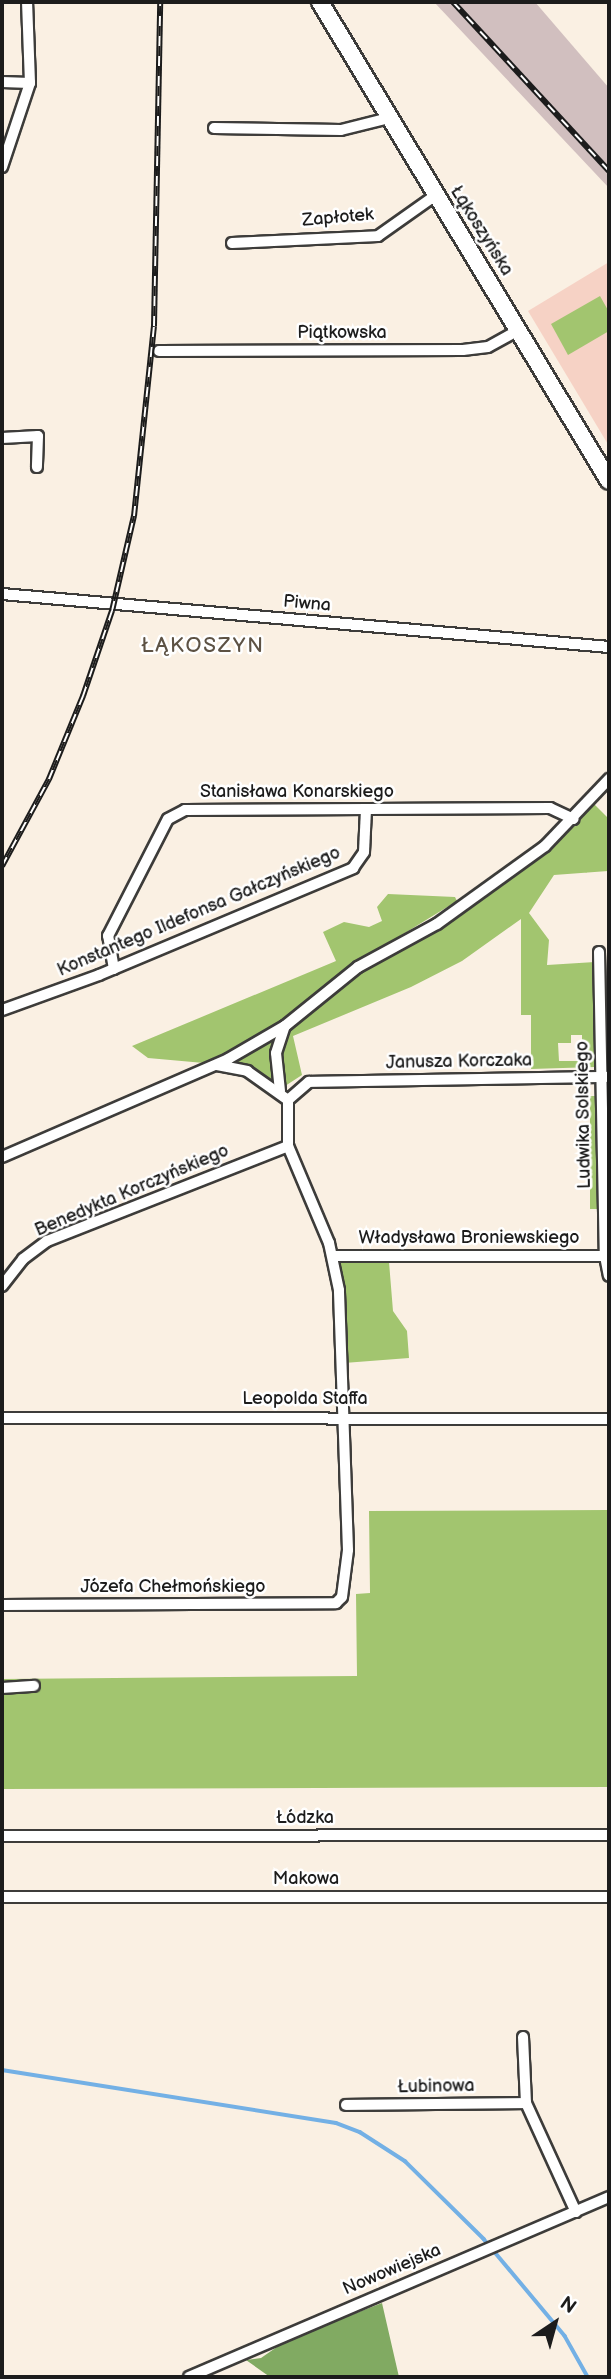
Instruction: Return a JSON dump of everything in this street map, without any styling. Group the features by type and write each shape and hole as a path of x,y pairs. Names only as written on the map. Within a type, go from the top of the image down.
{"street":[{"path":"2,167 30,83 27,2"},
{"name":"Łąkoszyńska","path":"320,2 609,481"},
{"path":"2,82 30,83"},
{"path":"214,128 341,130 389,118"},
{"name":"Zapłotek","path":"232,243 378,236 436,195"},
{"name":"Piątkowska","path":"159,351 463,350 488,347 519,330"},
{"path":"2,438 38,436 37,467"},
{"name":"Piwna","path":"2,594 609,647"},
{"path":"2,1157 211,1065 285,1026 358,967 437,924 545,846 609,779"},
{"name":"Stanisława Konarskiego","path":"114,969 108,936 168,819 186,810 550,808 574,818"},
{"name":"Konstantego Ildefonsa Gałczyńskiego","path":"2,1010 114,969 353,868 364,852 366,810"},
{"name":"Ludwika Solskiego","path":"599,952 605,1077 604,1256 609,1276"},
{"path":"280,1091 276,1053 285,1026"},
{"path":"211,1065 247,1071 280,1091 288,1100 288,1146 333,1256 339,1290 340,1417"},
{"name":"Janusza Korczaka","path":"288,1100 309,1082 605,1077"},
{"name":"Benedykta Korczyńskiego","path":"2,1286 23,1259 47,1241 288,1146"},
{"name":"Władysława Broniewskiego","path":"333,1256 604,1256"},
{"name":"Józefa Chełmońskiego","path":"2,1605 325,1604 342,1597 348,1550 340,1417"},
{"name":"Leopolda Staffa","path":"2,1418 609,1419"},
{"path":"2,1688 34,1686"},
{"name":"Łódzka","path":"2,1836 609,1835"},
{"name":"Makowa","path":"2,1897 609,1897"},
{"path":"523,2037 526,2103 576,2211"},
{"name":"Łubinowa","path":"346,2105 526,2103"},
{"name":"Nowowiejska","path":"189,2377 609,2197"}],"shaded area":[{"path":"434,2 535,2 609,88 609,188"},
{"path":"609,262 609,446 528,311"}],"green space":[{"path":"600,296 609,312 609,331 568,355 551,324"},
{"path":"593,803 609,819 608,871 554,875 529,913 549,940 547,965 595,962 595,1067 531,1069 531,1015 521,1015 521,919 462,961 411,987 293,1036 302,1075 282,1088 226,1062 334,987 436,927","holes":["571,1035 582,1035 582,1061 559,1061 558,1043 571,1043"]},
{"path":"388,894 455,897 457,901 356,963 284,1022 219,1059 204,1063 148,1058 132,1046 336,961 323,932 344,922 369,927 382,921 377,907"},
{"path":"590,1096 597,1096 597,1209 590,1209"},
{"path":"339,1260 389,1262 393,1311 407,1331 409,1358 344,1363"},
{"path":"609,1510 609,1787 2,1789 2,1679 357,1676 356,1594 370,1593 369,1511"},
{"path":"382,2303 399,2377 270,2377 246,2360 261,2358 287,2340"}],"waterway":[{"path":"2,2070 336,2123 360,2132 405,2161 484,2239 565,2336 588,2377"}],"railway":[{"path":"2,866 49,779 83,696 112,611 134,516 154,326 160,2"},
{"path":"453,2 609,171"}],"district":[{"name":"ŁĄKOSZYN","path":"203,646"}]}
